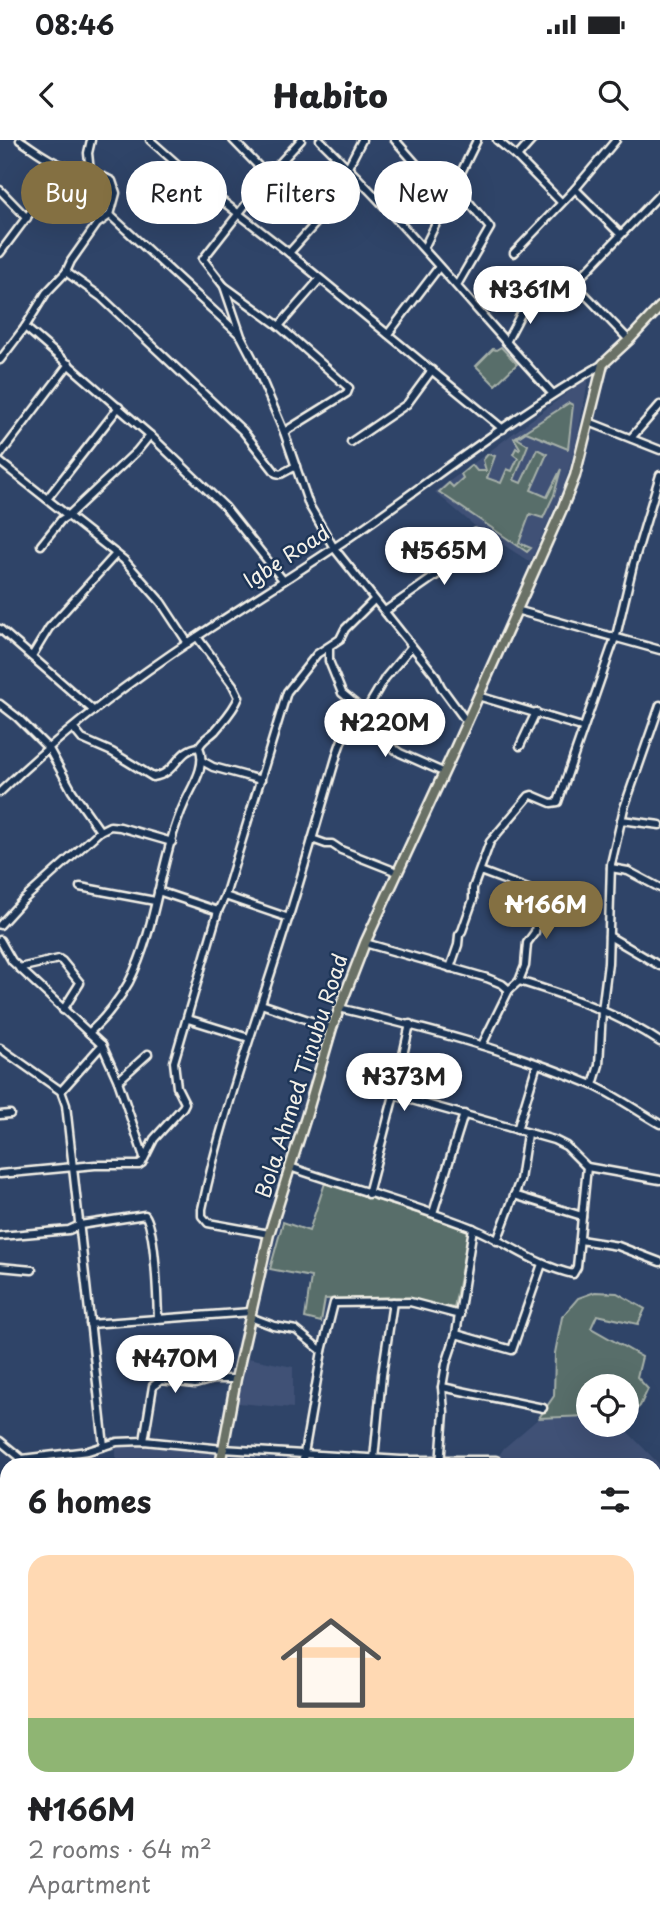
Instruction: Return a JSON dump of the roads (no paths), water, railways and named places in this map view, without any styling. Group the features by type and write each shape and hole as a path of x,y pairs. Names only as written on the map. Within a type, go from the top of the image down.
{"main road":[{"path":"603,364 660,307"},
{"name":"Bola Ahmed Tinubu Road","path":"221,1458 268,1234 332,1028 365,943 575,476 603,364"}],"street":[{"path":"20,140 55,161"},
{"path":"89,161 91,140"},
{"path":"150,140 194,180 289,253 503,429"},
{"path":"233,140 253,161"},
{"path":"281,161 300,140"},
{"path":"320,140 342,161"},
{"path":"351,161 362,140"},
{"path":"395,140 416,161"},
{"path":"466,161 477,140"},
{"path":"498,140 562,202"},
{"path":"517,157 532,140"},
{"path":"514,253 575,189 616,140"},
{"path":"360,180 552,393"},
{"path":"112,181 115,187 112,204"},
{"path":"575,189 620,234"},
{"path":"0,190 21,212"},
{"path":"629,340 579,288 577,282 660,194"},
{"path":"457,285 490,228 472,206"},
{"path":"241,211 204,254 203,259 224,286 279,327 344,382 349,390 284,432"},
{"path":"112,217 241,336"},
{"path":"0,253 22,224"},
{"path":"0,360 46,293 66,272 97,224"},
{"path":"289,253 315,224"},
{"path":"424,248 435,224"},
{"path":"388,334 439,267"},
{"path":"66,272 101,297 243,430 276,473 281,474 296,466"},
{"path":"279,327 319,279"},
{"path":"224,286 241,336 284,432 309,505 334,548 435,675 466,721"},
{"path":"506,342 530,297"},
{"path":"25,327 119,407 225,507 284,580"},
{"path":"0,456 69,364"},
{"name":"Igbe Road","path":"0,792 94,711 197,636 334,548 552,393 603,364"},
{"path":"351,442 407,404 432,370"},
{"path":"631,438 660,405"},
{"path":"47,499 119,407"},
{"path":"589,422 660,450"},
{"path":"41,545 61,520 137,451 150,435"},
{"path":"0,462 131,566 161,602 188,643"},
{"path":"450,968 458,945 458,935 463,931 473,900 473,888 490,842 529,796 551,803 558,802 615,637 660,475"},
{"path":"385,611 451,565 475,533"},
{"path":"32,656 49,628 116,554"},
{"path":"0,1174 95,1165 139,1165 145,1159 154,1139 185,1103 177,1087 174,1062 287,692 317,654 329,648 374,600"},
{"path":"516,610 660,650"},
{"path":"0,629 94,711"},
{"path":"73,728 82,739 112,752 153,777 173,768 186,751 199,747 204,739 213,734 230,712 239,694 197,636"},
{"path":"352,716 365,712 385,678 411,647"},
{"path":"329,648 329,660 340,689 365,712 367,722 387,744 400,753 443,772"},
{"path":"478,696 582,727"},
{"path":"268,1234 208,1223 202,1216 211,1167 248,1038 289,918 354,703"},
{"path":"0,704 49,749 72,791 100,831"},
{"path":"593,1085 599,1065 609,936 611,868 621,821 660,705"},
{"path":"520,746 536,712"},
{"path":"89,1034 130,981 144,944 185,802 202,761 199,747"},
{"path":"202,761 213,767 261,780"},
{"path":"621,821 660,825"},
{"path":"0,925 21,902 100,831 110,826 172,842"},
{"path":"312,839 336,845 341,850 397,872"},
{"path":"611,868 628,871 660,888"},
{"path":"480,871 528,889 538,898 535,932 527,943 525,966 519,981 509,990 482,1045"},
{"path":"80,887 155,901"},
{"path":"158,891 218,911"},
{"path":"225,896 289,918"},
{"path":"609,936 660,966"},
{"path":"0,940 12,961 102,1045 145,1159"},
{"path":"365,943 499,982 509,990"},
{"path":"19,968 59,959 62,961 80,983 63,1010"},
{"path":"519,981 569,996 617,1017 660,1042"},
{"path":"261,1004 332,1028"},
{"path":"339,1008 410,1024 537,1064 593,1085 660,1124"},
{"path":"188,1019 248,1038"},
{"path":"368,1194 410,1024"},
{"path":"61,1091 102,1045"},
{"path":"0,1048 61,1091 66,1105 104,1446"},
{"path":"118,1082 148,1054"},
{"path":"517,1130 537,1064"},
{"path":"394,1095 554,1140 566,1146 587,1167 660,1180"},
{"path":"0,1115 10,1114"},
{"path":"433,1213 464,1114"},
{"path":"497,1241 520,1180 527,1134"},
{"path":"290,1167 473,1228 542,1264 573,1274 577,1267 587,1167"},
{"path":"514,1195 582,1216"},
{"path":"0,1236 69,1230 80,1225 142,1215 146,1217 153,1246 159,1317"},
{"path":"440,1458 444,1412 442,1387 460,1315 473,1228"},
{"path":"580,1240 618,1246 660,1262"},
{"path":"456,1334 512,1350 542,1264"},
{"path":"0,1267 33,1270"},
{"path":"304,1458 322,1351 334,1303 393,1301 460,1315"},
{"path":"374,1458 393,1301"},
{"path":"90,1324 159,1317 251,1315 274,1326 296,1330 322,1351"},
{"path":"144,1441 156,1382 161,1380 195,1384 213,1379 236,1379"},
{"path":"442,1387 543,1408"},
{"path":"0,1441 15,1458"},
{"path":"44,1458 88,1451 117,1442 144,1441 223,1450 360,1458"}]}
